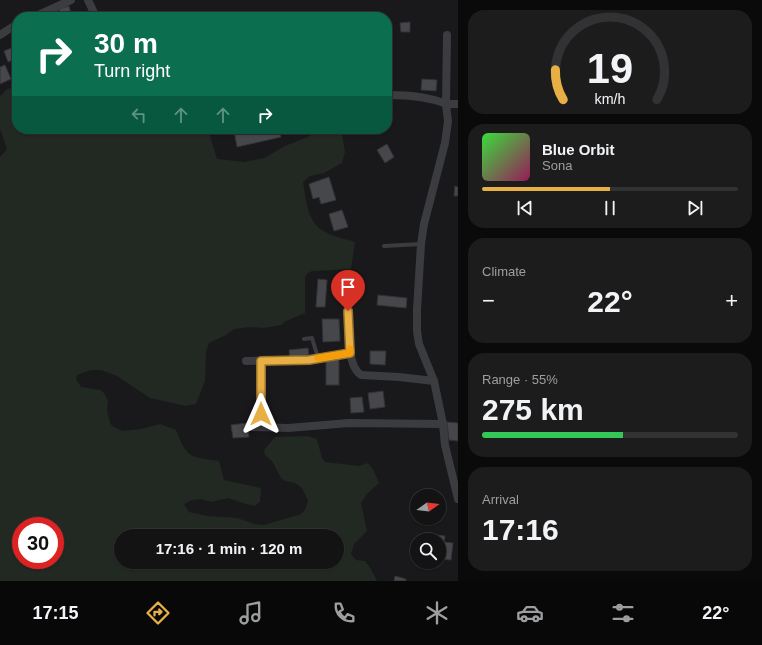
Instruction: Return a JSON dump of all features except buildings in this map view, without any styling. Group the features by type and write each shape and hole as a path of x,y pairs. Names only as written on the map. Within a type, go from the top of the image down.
{"street":[{"path":"45,12 70,0"},
{"path":"88,0 94,12"},
{"path":"0,35 12,27"},
{"path":"447,35 446,104 448,121 445,143 424,224 421,244 417,303 417,331 419,344 434,381 443,424 445,445 458,499"},
{"path":"392,95 414,96 439,100 446,104 458,104"},
{"path":"348,311 350,353 353,367 357,372 361,375 400,377 434,381"},
{"path":"246,361 309,360 350,353"},
{"path":"261,361 261,427"},
{"path":"250,427 288,428 349,423 443,424"}],"lane":[{"path":"384,246 421,244"},
{"path":"304,339 312,338 318,358"}],"shaded area":[{"path":"12,87 12,134 210,134 217,159 244,162 264,158 285,146 308,137 311,134 342,134 345,152 342,163 324,173 310,176 303,182 308,209 317,226 330,234 355,242 351,269 312,271 308,273 305,277 305,313 284,322 281,325 264,328 250,327 234,329 226,335 209,343 206,352 205,381 196,404 186,406 150,398 117,376 101,370 91,370 77,375 76,379 81,387 100,390 104,393 108,401 107,411 111,425 122,431 141,429 160,424 176,430 183,446 190,454 195,457 219,461 224,480 261,488 260,502 255,506 228,498 211,502 201,499 192,500 184,504 189,512 207,516 237,518 255,524 264,525 301,514 305,510 308,501 302,488 295,483 285,481 281,478 272,461 265,455 264,450 275,437 307,436 317,439 322,458 325,462 359,466 368,463 374,471 379,483 366,495 361,503 367,531 354,544 351,554 356,560 365,561 377,581 0,581 0,157 7,149 0,129 0,96 6,90"}],"slow traffic":[{"path":"318,358 350,353 350,349"}],"route":[{"path":"261,414 261,361 309,360 350,353 348,311"}]}
